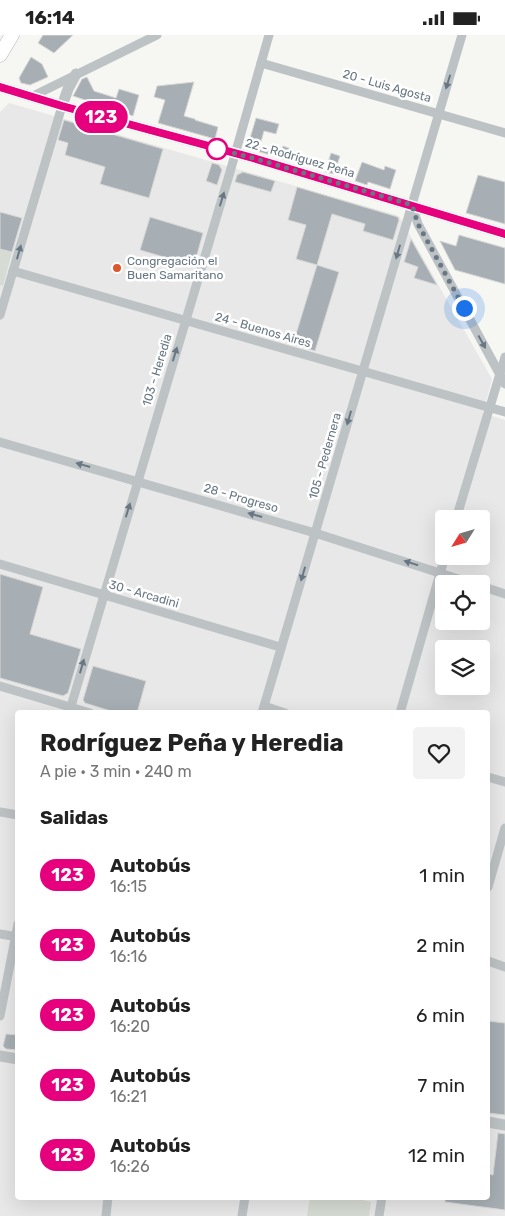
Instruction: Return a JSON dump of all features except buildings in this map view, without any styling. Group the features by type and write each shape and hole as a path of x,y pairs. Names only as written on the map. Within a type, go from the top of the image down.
{"main road":[{"path":"0,55 12,35"}],"street":[{"path":"31,97 157,35"},
{"name":"103 - Heredia","path":"69,710 186,321 269,35"},
{"name":"105 - Pedernera","path":"263,709 462,35"},
{"name":"20 - Luis Agosta","path":"262,63 505,133"},
{"path":"0,315 62,106 76,74"},
{"name":"22 - Rodríguez Peña","path":"0,87 62,106 235,153 505,234"},
{"path":"412,205 418,224 505,384"},
{"name":"24 - Buenos Aires","path":"13,271 505,412"},
{"path":"459,510 505,357"},
{"name":"28 - Progreso","path":"0,442 315,533 446,575"},
{"name":"30 - Arcadini","path":"0,564 280,647"},
{"path":"401,710 442,565"},
{"path":"490,589 505,594"},
{"path":"0,686 69,710"},
{"path":"490,778 505,782"},
{"path":"0,812 15,814"},
{"path":"490,880 505,828"},
{"path":"0,934 15,937"},
{"path":"0,1016 15,942"},
{"path":"490,962 505,967"},
{"path":"0,1056 15,1058"},
{"path":"490,1122 505,1125"},
{"path":"106,1216 108,1200"},
{"path":"242,1216 244,1200"},
{"path":"379,1216 382,1200"}],"shaded area":[{"path":"9,103 399,216 492,379 483,413 505,420 505,1216 0,1216 0,112"},
{"path":"0,249 12,252 3,286 0,285"},
{"path":"310,1200 363,1200 371,1202 369,1216 307,1216"}],"bus line":[{"name":"123","path":"0,87 62,106 253,158 505,234"}],"place":[{"name":"Congregación el Buen Samaritano","path":"117,268"}],"route":[{"path":"217,149 412,205 418,224 464,308"}]}
